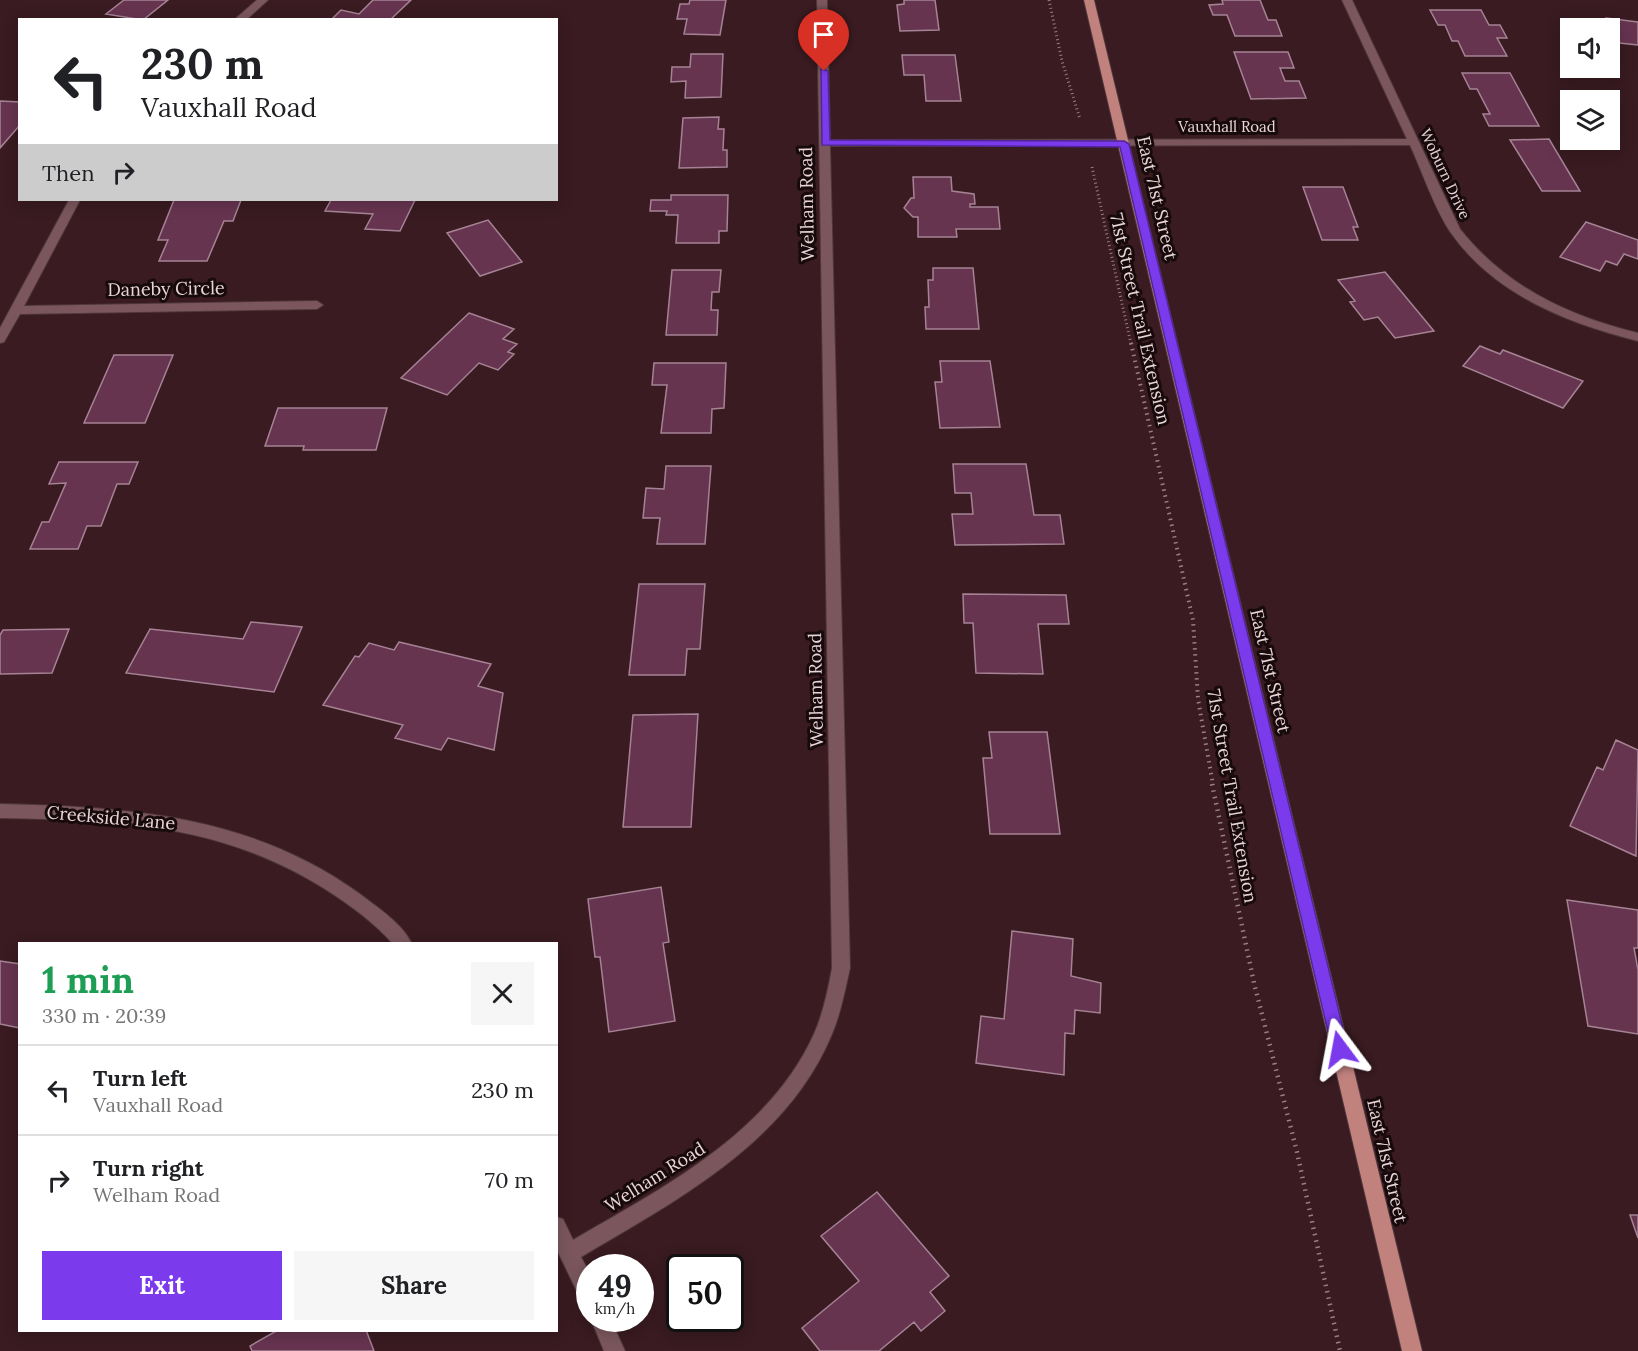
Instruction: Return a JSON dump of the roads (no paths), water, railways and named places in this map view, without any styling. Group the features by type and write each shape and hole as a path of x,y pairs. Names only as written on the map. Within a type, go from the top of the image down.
{"main road":[{"name":"East 71st Street","path":"1089,0 1412,1351"}],"street":[{"path":"241,18 263,0"},
{"name":"Welham Road","path":"569,1252 705,1173 740,1145 786,1096 814,1052 826,1024 837,987 841,957 822,0"},
{"name":"Woburn Drive","path":"1347,0 1455,230 1467,247 1483,264 1514,287 1568,315 1638,337"},
{"name":"Vauxhall Road","path":"825,142 1124,144 1413,142"},
{"path":"0,339 73,201"},
{"name":"Daneby Circle","path":"15,310 317,305"},
{"name":"Creekside Lane","path":"0,811 138,816 196,826 231,836 284,856 316,873 358,902 402,942"},
{"path":"558,1230 576,1267"},
{"path":"606,1332 615,1351"}]}
